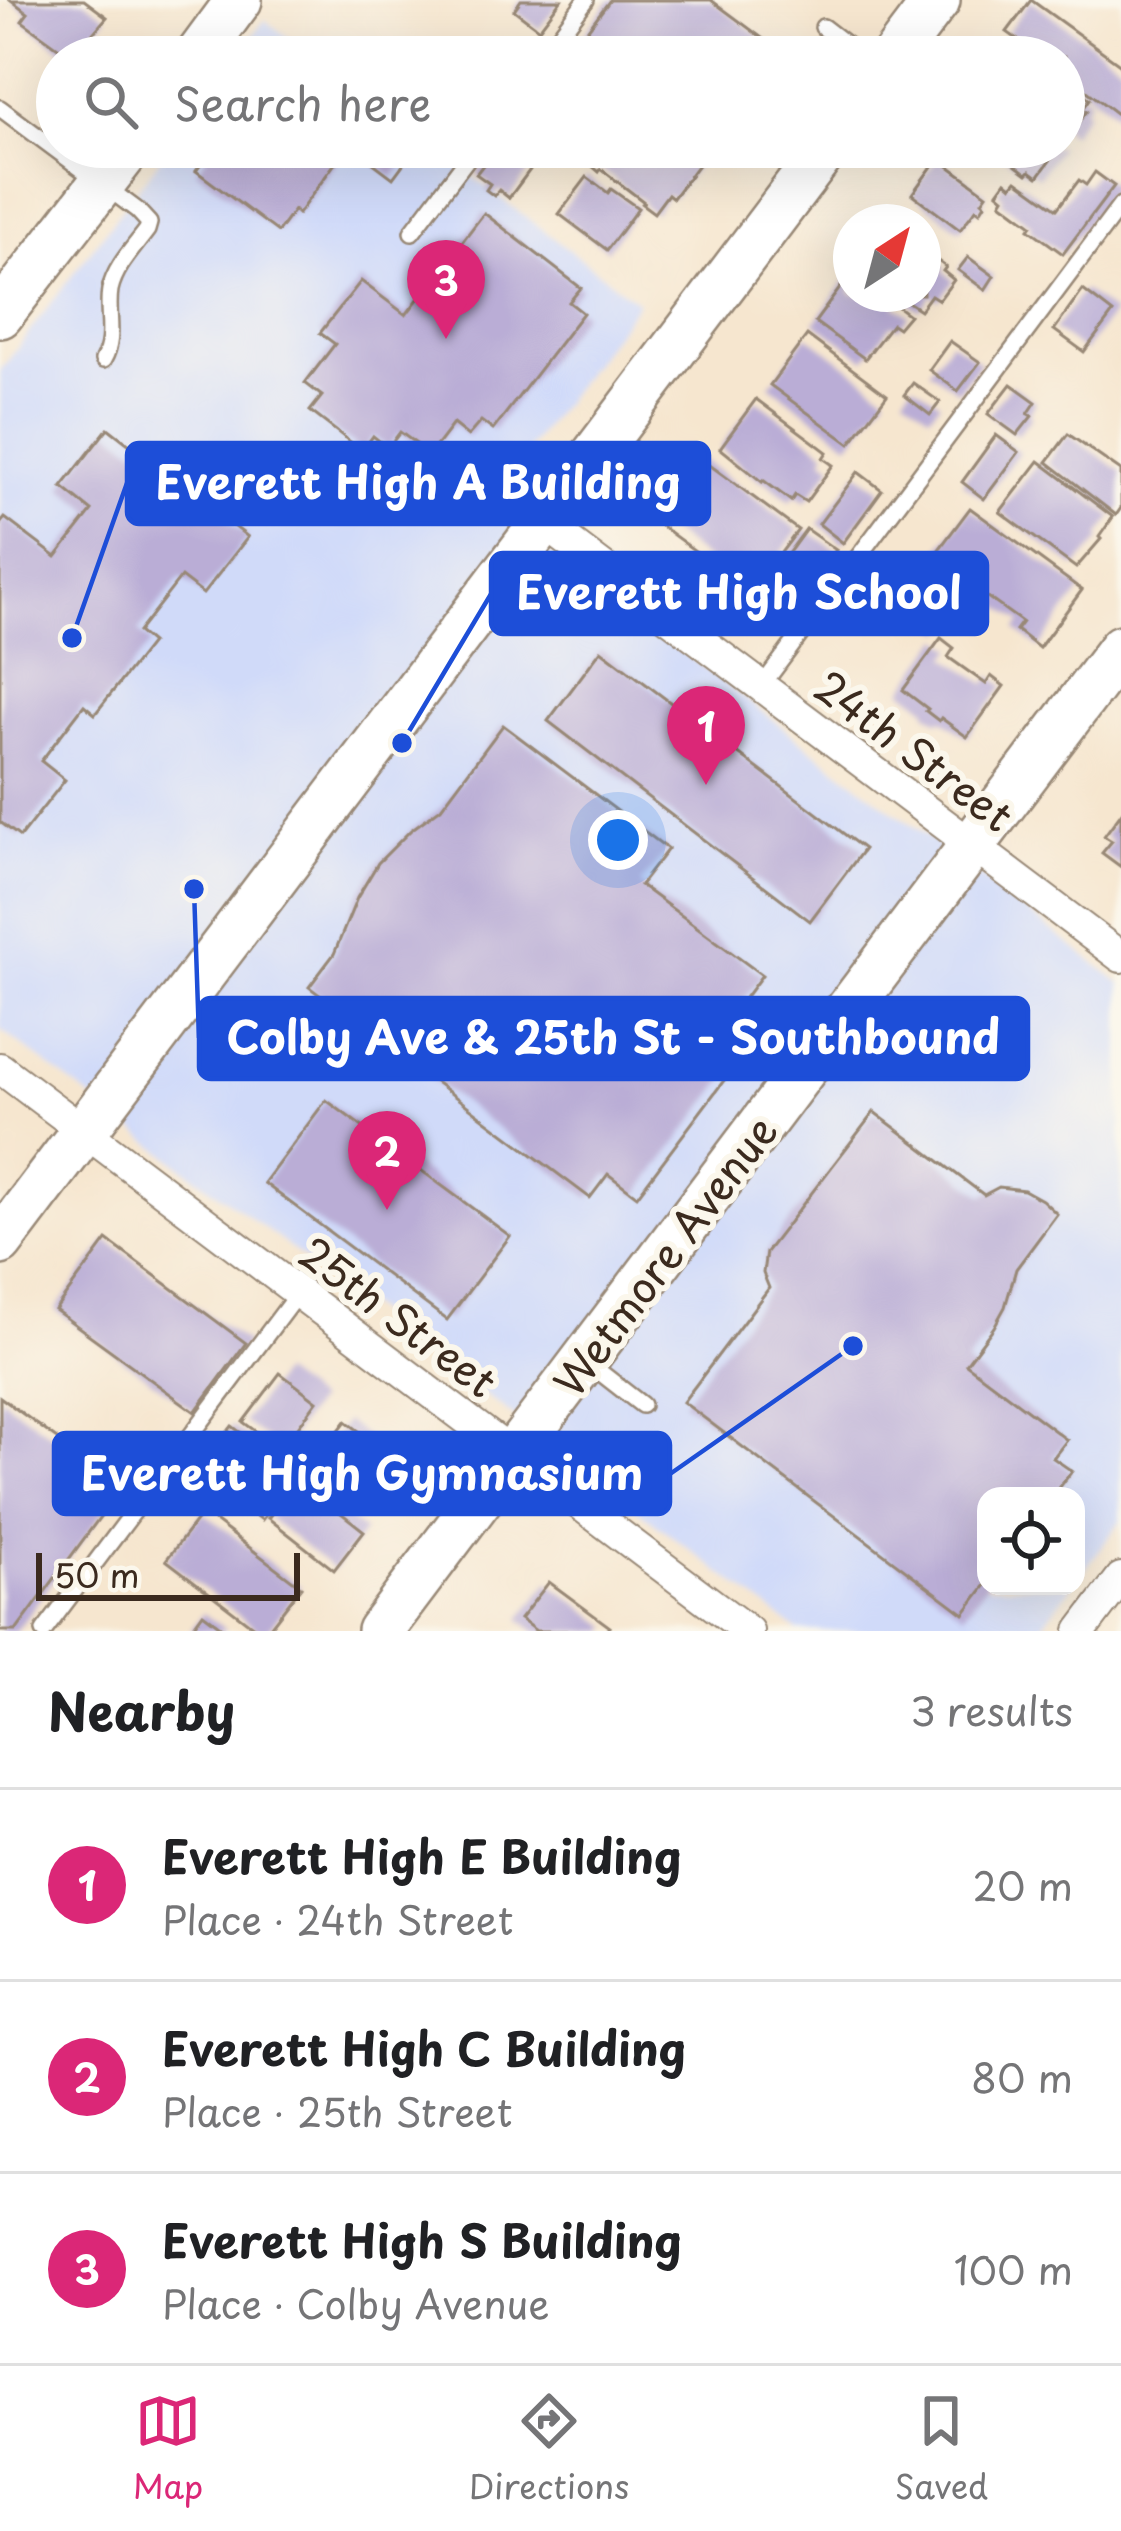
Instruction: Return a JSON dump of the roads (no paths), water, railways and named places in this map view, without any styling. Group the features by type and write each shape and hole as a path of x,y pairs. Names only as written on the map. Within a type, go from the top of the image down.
{"street":[{"path":"212,36 239,0"},
{"path":"910,36 937,0"},
{"path":"0,315 115,168"},
{"path":"0,1242 810,168"},
{"name":"24th Street","path":"544,524 1121,957"},
{"name":"Wetmore Avenue","path":"380,1631 1121,648"},
{"name":"25th Street","path":"0,1068 738,1628"},
{"path":"1081,1631 1121,1578"}],"lane":[{"path":"559,36 586,0"},
{"path":"824,27 835,36"},
{"path":"0,108 36,135"},
{"path":"79,168 148,223 111,284 110,336 103,360"},
{"path":"412,232 460,168"},
{"path":"761,687 1121,205"},
{"path":"44,1631 161,1464 298,1293"},
{"path":"584,1360 642,1405"}],"place":[{"name":"Everett High S Building","path":"446,339"},
{"name":"Everett High A Building","path":"72,638"},
{"name":"Everett High School","path":"402,743"},
{"name":"Everett High E Building","path":"706,785"},
{"name":"Colby Ave & 25th St - Southbound","path":"194,889"},
{"name":"Everett High C Building","path":"387,1210"},
{"name":"Everett High Gymnasium","path":"853,1346"}]}
